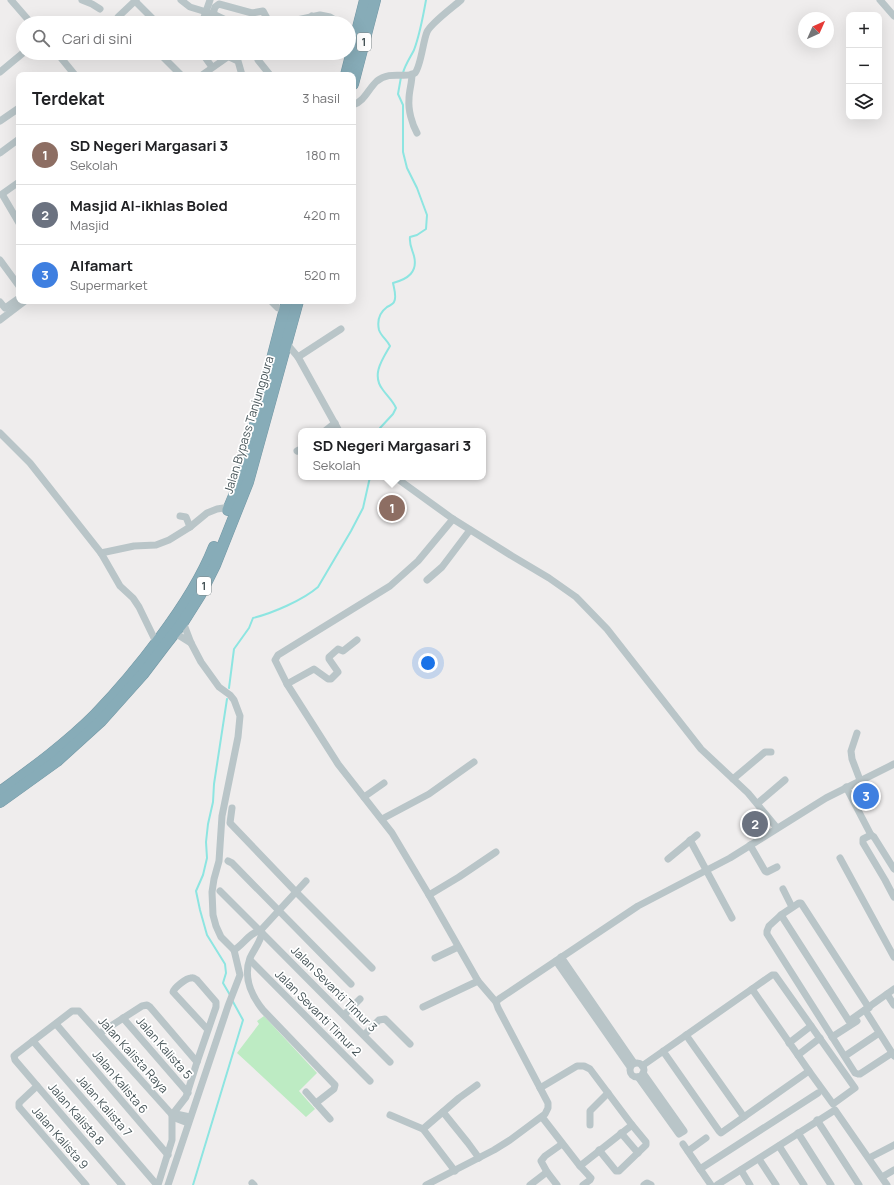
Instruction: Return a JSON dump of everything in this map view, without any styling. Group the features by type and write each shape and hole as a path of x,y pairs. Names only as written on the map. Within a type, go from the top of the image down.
{"highway":[{"name":"1","path":"356,25 365,0"},
{"name":"1","path":"356,73 375,0"},
{"name":"1","path":"346,72 348,60"},
{"name":"Jalan Bypass Tanjungpura","path":"0,802 57,761 101,721 143,674 183,622 200,595 215,565 248,482 297,304"},
{"name":"Jalan Bypass Tanjungpura","path":"0,792 38,764 95,715 137,668 174,619 186,600 209,559 241,478 286,306"}],"street":[{"path":"10,0 25,16"},
{"path":"83,0 94,2 100,9"},
{"path":"119,16 136,0 151,16"},
{"path":"181,0 195,9 210,12 218,16"},
{"path":"210,0 210,12"},
{"path":"356,103 361,100 377,81 390,75 410,75 418,68 428,30 461,0"},
{"path":"882,1 894,16"},
{"path":"207,16 219,4 252,12 264,11 266,16"},
{"path":"312,16 325,16"},
{"path":"0,72 16,58"},
{"path":"63,60 73,72"},
{"path":"166,60 178,72"},
{"path":"207,60 212,67"},
{"path":"206,72 223,60"},
{"path":"238,60 241,72"},
{"path":"258,60 268,72"},
{"path":"410,75 412,87 408,100 412,123 417,133"},
{"path":"0,121 16,110"},
{"path":"0,153 16,141"},
{"path":"16,184 2,193 16,216"},
{"path":"4,196 16,189"},
{"path":"0,260 16,282"},
{"path":"0,302 5,308 16,300"},
{"path":"0,320 21,304"},
{"path":"274,304 278,308 286,306"},
{"path":"298,357 341,329"},
{"path":"287,344 298,357 338,428"},
{"path":"329,428 335,423"},
{"path":"0,432 30,463 101,553 120,586 133,598 139,607 156,642"},
{"path":"399,480 453,519 576,596 607,629 701,749 758,803 777,828"},
{"path":"101,553 134,546 156,545 169,540 190,527 207,513 217,509 230,507"},
{"path":"180,516 186,517 190,527"},
{"path":"426,1185 455,1171 510,1140 542,1117 547,1111 548,1105 496,1002 478,981 430,895 392,833 338,764 287,684 275,660 276,656 390,586 418,561 453,519"},
{"path":"427,580 442,567 470,530"},
{"path":"168,1185 228,1006 240,975 234,950 221,937 216,926 213,915 212,892 219,861 222,816 238,737 240,716 234,700 216,684 191,643 183,622"},
{"path":"175,633 191,643"},
{"path":"287,684 314,669 328,679 331,679 338,672 329,657 338,650 342,651 357,640"},
{"path":"857,733 851,751 852,759 860,780"},
{"path":"733,779 765,752 771,752"},
{"path":"382,819 429,794 474,762"},
{"path":"496,1002 498,999 638,906 707,870 846,787 894,764"},
{"path":"758,803 786,780"},
{"path":"364,797 384,783"},
{"path":"846,787 871,835 874,837 894,869"},
{"path":"232,808 230,823 372,968"},
{"path":"668,859 697,835"},
{"path":"871,835 863,839 863,843 894,898"},
{"path":"690,840 732,918"},
{"path":"750,845 765,871 767,872 777,867"},
{"path":"430,895 460,877 496,852"},
{"path":"840,858 894,957"},
{"path":"228,861 232,863 351,984"},
{"path":"306,881 261,932 260,941 250,960 248,978 251,992 263,1010 335,1085 334,1088 316,1103"},
{"path":"783,889 792,907"},
{"name":"Jalan Sevanti Timur 3","path":"220,891 390,1062"},
{"path":"799,903 802,904 893,1055 858,1074 855,1073 767,934 769,926 781,915 799,903"},
{"path":"781,915 850,1023"},
{"path":"234,950 242,945 255,932 261,932"},
{"path":"435,958 458,947"},
{"path":"558,959 632,1065 631,1074 635,1077 663,1051 752,989 774,975 855,1088 833,1104 752,989"},
{"name":"Jalan Sevanti Timur 2","path":"250,960 370,1081"},
{"path":"158,1185 172,1140 172,1115 184,1101 188,1093 217,1003 194,978 190,978 174,988 174,993 208,1030"},
{"path":"423,1007 478,981"},
{"path":"832,1037 894,989"},
{"path":"887,994 894,1004"},
{"path":"344,1016 360,999"},
{"path":"100,1033 142,1006 147,1005 197,1062"},
{"name":"Jalan Kalista Raya","path":"56,1024 72,1011 77,1010 100,1033 172,1115"},
{"name":"Jalan Kalista 5","path":"123,1018 188,1093"},
{"path":"364,1035 379,1020 385,1019 410,1044"},
{"path":"33,1041 56,1024"},
{"name":"Jalan Kalista 6","path":"56,1024 168,1155"},
{"path":"789,1043 811,1026"},
{"path":"845,1056 879,1034"},
{"path":"686,1036 744,1117"},
{"path":"798,1055 820,1038"},
{"name":"Jalan Kalista 8","path":"33,1041 14,1056 15,1060 122,1185"},
{"name":"Jalan Kalista 7","path":"33,1041 158,1185"},
{"path":"663,1051 720,1132 809,1071"},
{"path":"632,1065 639,1063 641,1072 679,1134 684,1131 641,1072"},
{"path":"540,1088 548,1081 577,1066 580,1065 590,1070 646,1142 646,1145 618,1171 616,1171 599,1150"},
{"path":"423,1129 477,1085"},
{"name":"Jalan Kalista 9","path":"37,1086 21,1101 19,1105 23,1112 86,1185"},
{"path":"306,1092 330,1119"},
{"path":"590,1125 590,1111 608,1093"},
{"path":"700,1169 818,1093"},
{"path":"721,1184 817,1120 836,1110 887,1185"},
{"path":"443,1112 479,1158"},
{"path":"172,1115 176,1114 189,1120"},
{"path":"390,1115 423,1129 455,1171"},
{"path":"542,1117 590,1178 589,1181 583,1185"},
{"path":"817,1120 859,1185"},
{"path":"580,1166 632,1125"},
{"path":"621,1133 638,1153"},
{"path":"798,1133 832,1185"},
{"path":"688,1150 706,1138"},
{"path":"557,1185 547,1172 542,1159 562,1144"},
{"path":"683,1144 711,1185"},
{"path":"869,1158 894,1144"},
{"path":"779,1146 804,1185"},
{"path":"760,1159 776,1185"},
{"path":"741,1170 750,1185"},
{"path":"882,1177 894,1170"},
{"path":"530,1185 547,1172"},
{"path":"644,1185 648,1183 651,1185"}],"green space":[{"path":"264,1016 317,1073 299,1091 315,1109 306,1117 237,1053 259,1024 257,1021"}],"waterway":[{"path":"403,73 416,44 426,0"},
{"path":"380,428 393,414 396,408 383,390 378,379 381,362 390,346 378,327 380,315 395,300 393,283 407,277 413,271 415,262 410,244 410,237 417,235 426,229 427,215 417,188 407,168 403,152 403,105 398,94 401,77"},
{"path":"229,688 234,649 249,628 253,618 287,606 304,597 318,587 363,508 369,480"},
{"path":"227,699 214,784 213,802 208,824 206,842 207,858 203,875 196,891 207,935 225,964 226,973 223,983 230,995"},
{"path":"193,1185 243,1020 232,1000"}],"place":[{"name":"SD Negeri Margasari 3","path":"392,508"},
{"name":"Alfamart","path":"866,796"},
{"name":"Masjid Al-ikhlas Boled","path":"755,824"}]}
